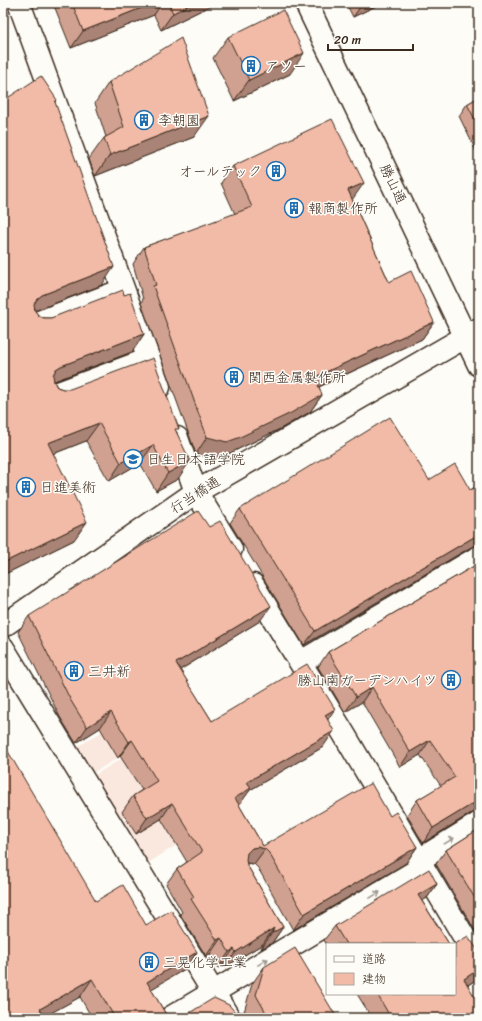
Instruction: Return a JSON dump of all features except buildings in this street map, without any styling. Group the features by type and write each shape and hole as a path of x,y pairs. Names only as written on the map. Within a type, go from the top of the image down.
{"street":[{"path":"19,3 196,492 301,662 479,962"},
{"name":"勝山通","path":"306,3 472,333 479,365"},
{"path":"34,324 123,290"},
{"name":"行当橋通","path":"3,626 196,492 472,333"},
{"path":"53,395 148,359"},
{"path":"301,662 479,558"},
{"path":"3,648 229,1018"},
{"path":"170,1018 289,947 421,863 479,823"},
{"path":"277,927 289,947"}],"shaded area":[{"path":"172,689 189,715 88,776 72,750"},
{"path":"189,717 216,761 116,822 90,778"},
{"path":"216,764 241,805 143,866 118,824"}],"place":[{"name":"アソー","path":"251,66"},
{"name":"李朝園","path":"144,120"},
{"name":"オールテック","path":"276,171"},
{"name":"報商製作所","path":"294,208"},
{"name":"関西金属製作所","path":"234,377"},
{"name":"日生日本語学院","path":"133,459"},
{"name":"日進美術","path":"26,487"},
{"name":"三井新","path":"74,671"},
{"name":"勝山南ガーデンハイツ","path":"451,680"},
{"name":"三晃化学工業","path":"149,962"}]}
